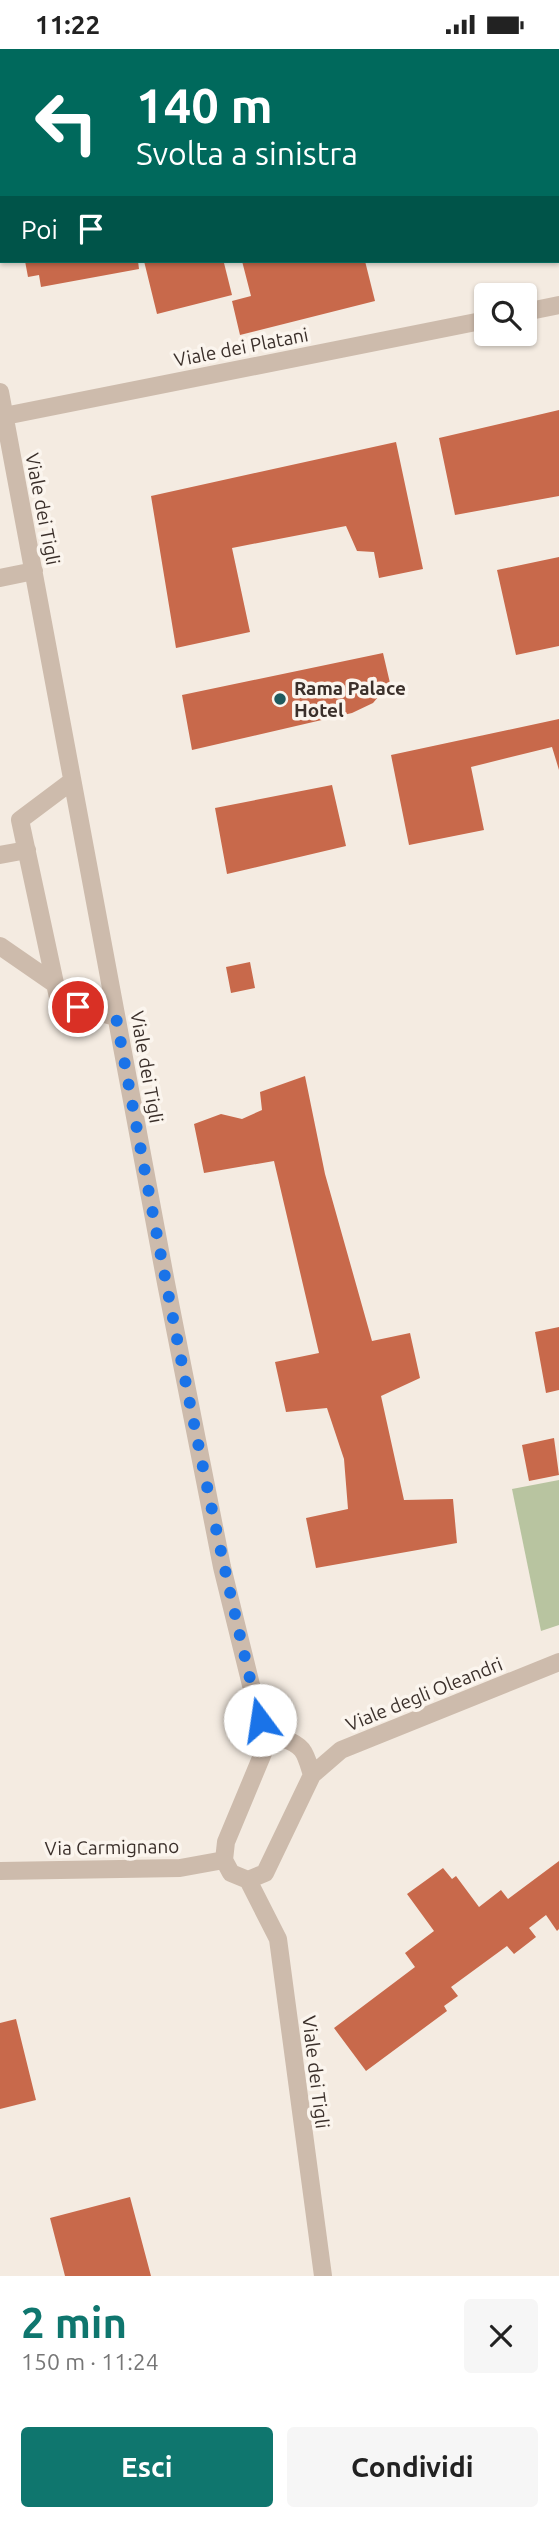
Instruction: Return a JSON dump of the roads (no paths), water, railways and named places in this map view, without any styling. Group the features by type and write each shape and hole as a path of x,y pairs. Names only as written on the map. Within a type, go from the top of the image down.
{"street":[{"path":"537,310 559,305"},
{"name":"Viale dei Platani","path":"2,416 474,322"},
{"name":"Viale dei Tigli","path":"0,392 2,416 34,571 166,1283 220,1553 266,1746"},
{"path":"0,578 34,571"},
{"path":"72,781 20,820 58,1002 116,1017"},
{"path":"0,855 27,850"},
{"path":"0,946 55,984"},
{"name":"Viale degli Oleandri","path":"312,1775 341,1750 559,1662"},
{"path":"282,1738 296,1743 304,1751 312,1775 265,1873 248,1880 231,1873 224,1860 226,1842 266,1746 282,1738"},
{"name":"Via Carmignano","path":"0,1871 180,1868 224,1860"},
{"name":"Viale dei Tigli","path":"248,1880 278,1939 323,2276"}],"place":[{"name":"Rama Palace Hotel","path":"280,699"}]}
